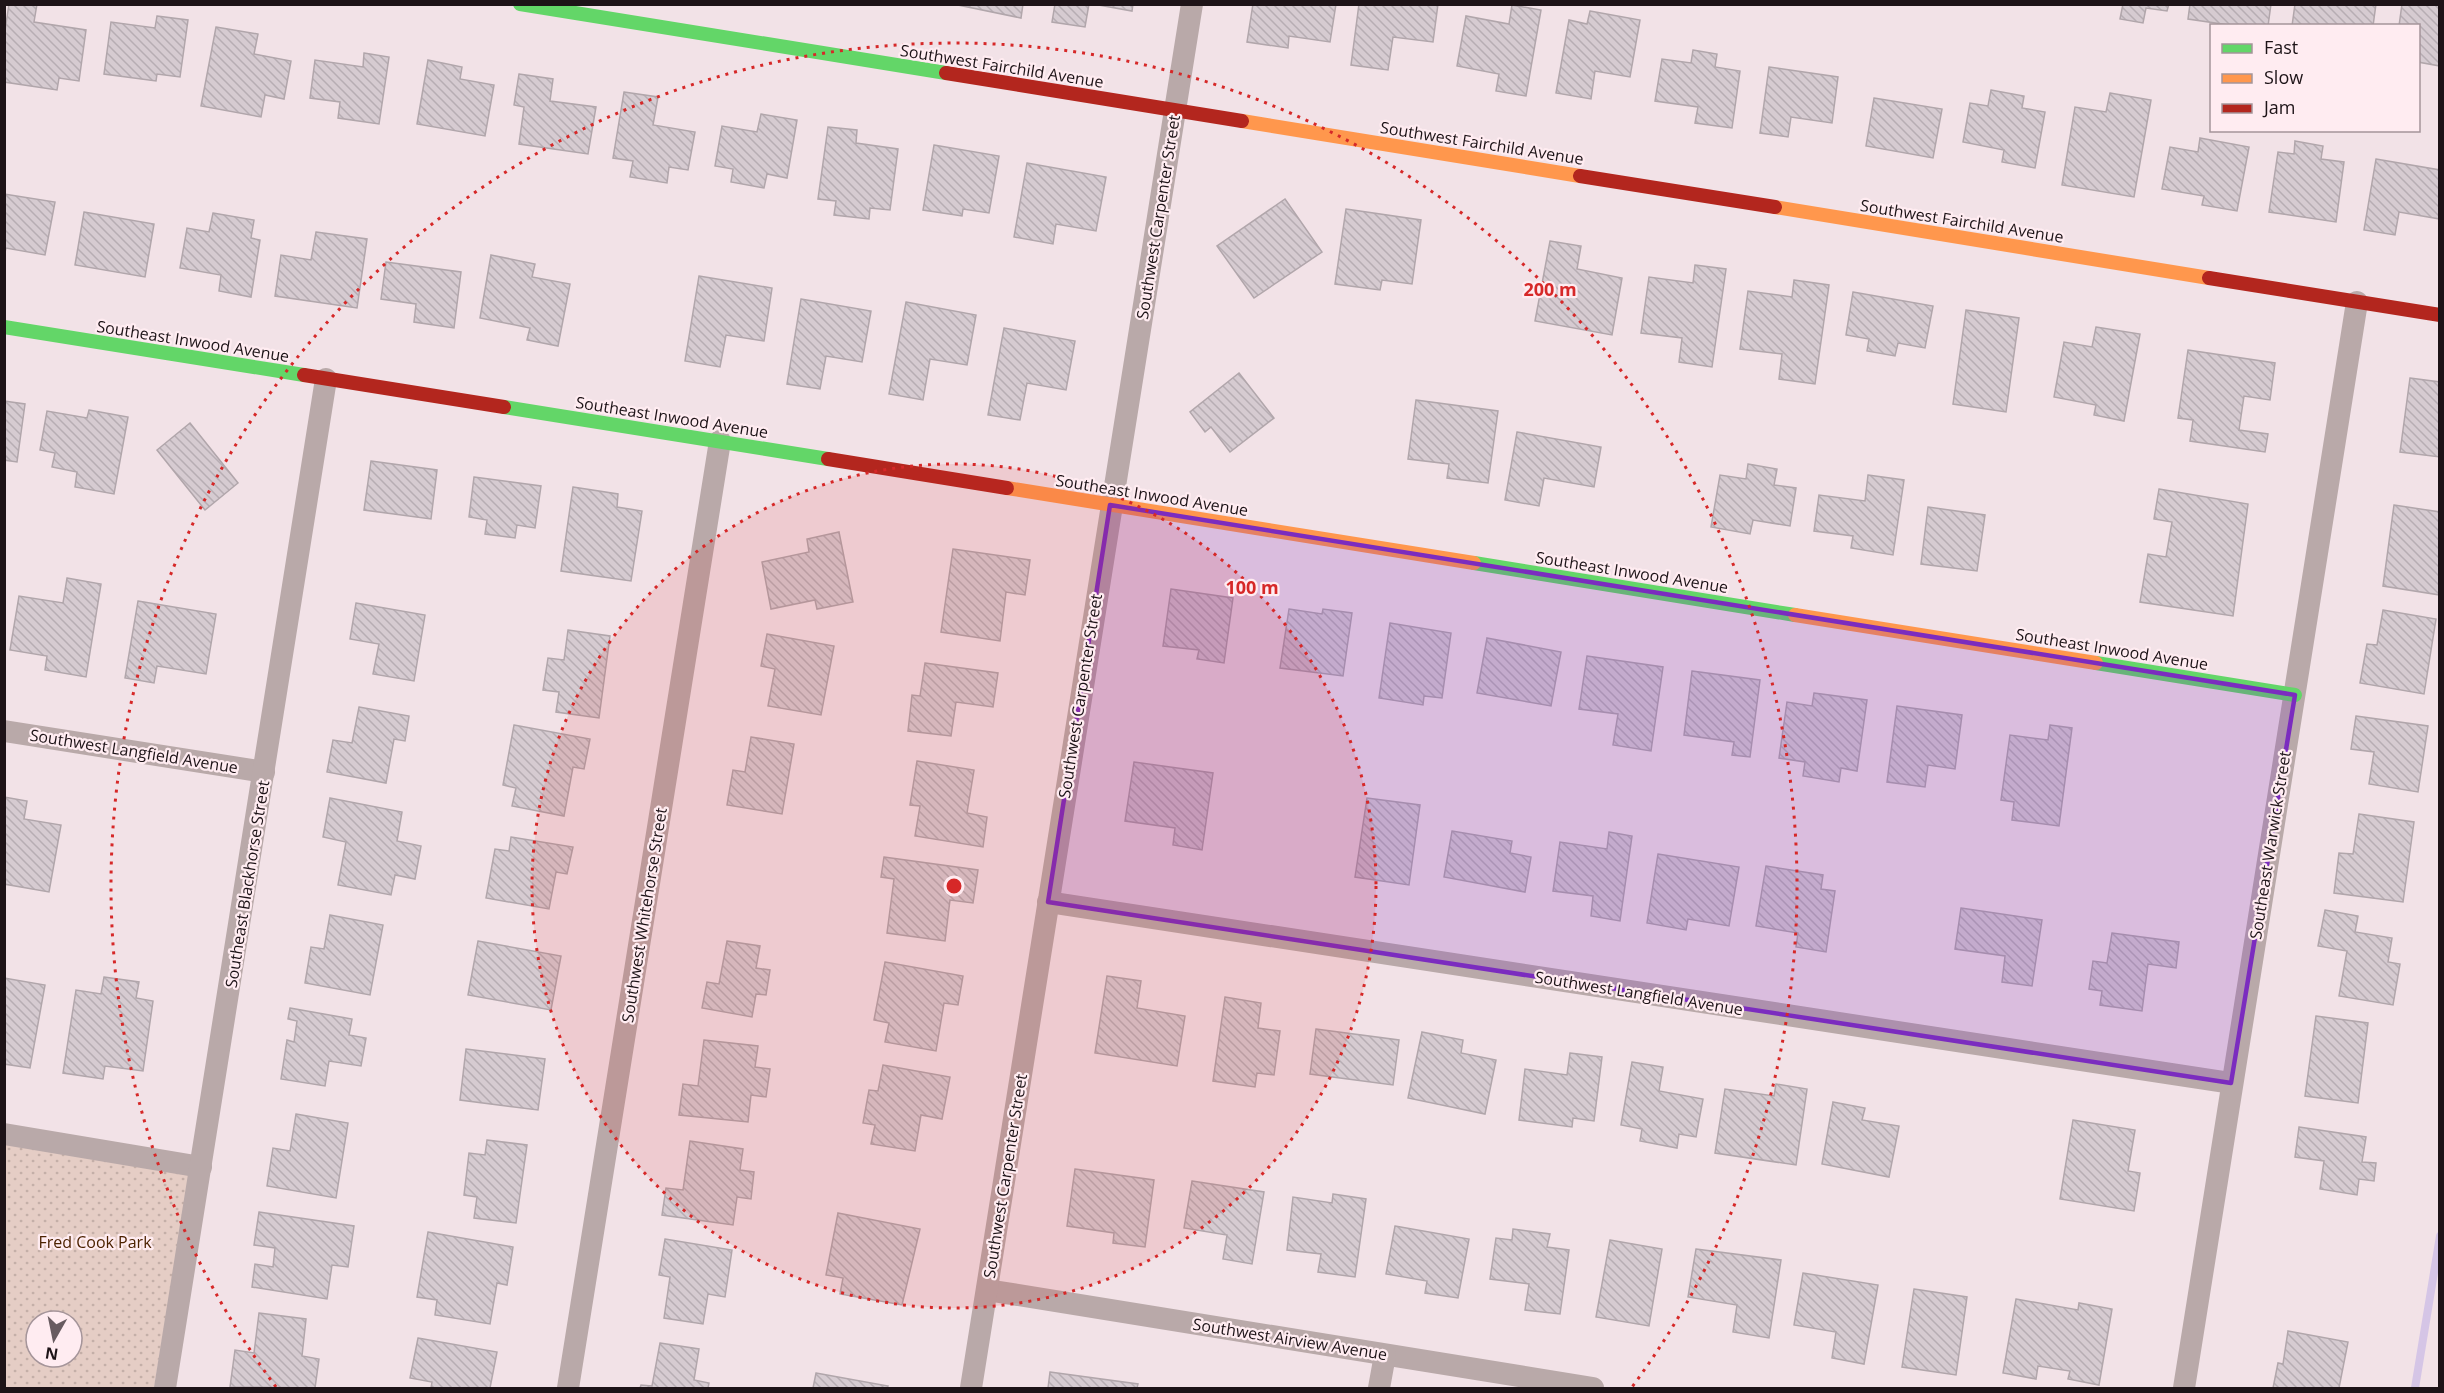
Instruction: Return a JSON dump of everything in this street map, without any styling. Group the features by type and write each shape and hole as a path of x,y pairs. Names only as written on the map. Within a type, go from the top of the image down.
{"street":[{"name":"Southwest Fairchild Avenue","path":"519,4 2439,315"},
{"name":"Southwest Carpenter Street","path":"971,1389 1110,505 1192,4"},
{"name":"Southeast Warwick Street","path":"2184,1389 2357,302"},
{"name":"Southeast Inwood Avenue","path":"4,327 2295,695"},
{"name":"Southeast Blackhorse Street","path":"165,1389 326,379"},
{"name":"Southwest Whitehorse Street","path":"568,1389 720,441"},
{"name":"Southwest Langfield Avenue","path":"4,730 264,772"},
{"name":"Southwest Langfield Avenue","path":"1048,902 2231,1083"},
{"path":"4,1134 201,1167"},
{"name":"Southwest Airview Avenue","path":"987,1290 1593,1389"},
{"path":"1379,1389 1384,1355"}],"highlighted area":[{"path":"1110,505 2295,695 2231,1083 1048,902"}],"green space":[{"name":"Fred Cook Park","path":"4,1143 190,1174 154,1388 5,1388"}],"building":[{"path":"9,4 37,4 34,22 86,30 79,81 59,78 57,90 4,82 4,37"},
{"path":"953,4 1023,4 1021,18"},
{"path":"1055,4 1089,4 1085,27 1052,22"},
{"path":"1093,4 1133,4 1132,11"},
{"path":"1253,4 1336,4 1330,42 1289,36 1288,48 1247,42"},
{"path":"1359,4 1438,4 1433,42 1393,37 1388,70 1351,65"},
{"path":"2123,4 2169,4 2167,11 2146,8 2143,23 2120,19"},
{"path":"2190,4 2271,4 2268,24 2222,24 2188,19"},
{"path":"2295,4 2376,4 2373,24 2292,24"},
{"path":"2402,4 2440,5 2440,66 2420,62 2420,24 2399,24"},
{"path":"1512,5 1541,10 1526,96 1496,91 1499,74 1457,66 1466,16 1509,24"},
{"path":"1590,11 1640,20 1630,77 1595,71 1591,99 1556,93 1569,20 1587,24"},
{"path":"157,16 188,20 180,77 157,74 156,81 104,74 111,22 155,28"},
{"path":"216,27 258,34 254,54 291,61 284,99 265,95 261,117 201,106"},
{"path":"1693,50 1717,54 1715,67 1740,71 1732,128 1695,123 1698,107 1655,101 1662,59 1691,63"},
{"path":"364,53 389,57 379,124 338,118 340,102 310,98 315,60 363,67"},
{"path":"428,60 462,67 460,79 494,85 485,136 417,124"},
{"path":"1769,67 1838,77 1832,123 1791,117 1788,137 1760,133"},
{"path":"519,74 553,79 550,101 596,107 588,154 519,144 524,107 514,105"},
{"path":"1991,90 2024,96 2022,108 2045,112 2035,168 2002,162 2004,150 1963,142 1970,103 1988,106"},
{"path":"624,92 658,97 653,125 695,132 688,170 669,167 667,183 630,177 633,161 613,158"},
{"path":"2110,93 2151,100 2134,197 2062,185 2075,107 2106,112"},
{"path":"1874,98 1942,109 1933,158 1866,146"},
{"path":"761,114 797,120 787,178 767,174 764,188 731,182 733,169 715,166 722,126 757,132"},
{"path":"828,127 857,130 856,143 898,149 890,210 870,208 869,219 834,215 836,201 818,199"},
{"path":"2200,138 2249,147 2237,211 2202,205 2204,196 2162,189 2170,147 2198,152"},
{"path":"2295,141 2323,146 2321,159 2344,162 2336,222 2269,212 2278,152 2294,154"},
{"path":"934,145 999,156 989,213 963,209 962,216 923,210"},
{"path":"2376,159 2440,170 2440,219 2399,212 2395,235 2364,230"},
{"path":"1027,163 1106,177 1096,231 1056,224 1053,244 1014,237"},
{"path":"4,194 55,202 45,255 6,248 4,256"},
{"path":"1285,199 1322,252 1254,298 1217,246"},
{"path":"1346,209 1421,220 1412,284 1382,280 1380,290 1335,284"},
{"path":"84,212 154,224 145,277 75,265"},
{"path":"213,213 254,220 251,238 260,240 251,297 219,291 221,275 180,268 187,228 209,232"},
{"path":"316,232 367,239 357,308 275,296 281,255 311,260"},
{"path":"1550,241 1581,246 1577,269 1622,278 1612,335 1535,321"},
{"path":"491,255 535,264 532,277 570,284 558,346 527,340 530,328 480,318"},
{"path":"386,262 461,272 454,328 414,322 416,304 381,299"},
{"path":"1695,265 1726,269 1712,367 1679,362 1682,338 1641,333 1649,277 1693,283"},
{"path":"699,276 772,288 764,341 726,335 720,367 685,361"},
{"path":"1794,280 1829,285 1815,384 1779,379 1782,354 1740,349 1748,291 1792,297"},
{"path":"1853,292 1933,306 1925,348 1898,343 1895,356 1867,351 1869,339 1846,335"},
{"path":"801,299 871,311 862,362 826,356 820,389 787,384"},
{"path":"906,302 976,315 967,365 930,359 923,400 889,394"},
{"path":"1966,310 2019,318 2006,412 1953,404"},
{"path":"2096,327 2140,334 2124,421 2094,415 2096,405 2054,397 2064,342 2092,347"},
{"path":"1004,328 1075,341 1066,390 1027,383 1020,420 988,415"},
{"path":"2188,350 2275,363 2270,400 2244,396 2239,430 2268,434 2265,452 2190,441 2193,420 2178,418"},
{"path":"1239,373 1274,418 1230,452 1211,427 1205,432 1190,412"},
{"path":"2410,378 2440,382 2440,457 2400,452"},
{"path":"1416,400 1498,411 1488,483 1447,478 1449,464 1408,459"},
{"path":"4,401 25,404 17,462 4,460"},
{"path":"89,410 128,417 114,494 75,487 77,472 52,467 55,453 40,450 47,411 87,418"},
{"path":"190,423 238,483 205,510 157,450"},
{"path":"1517,432 1601,447 1594,487 1544,478 1539,506 1505,500"},
{"path":"371,461 437,470 431,519 364,510"},
{"path":"1748,464 1777,469 1774,485 1796,488 1790,526 1753,520 1750,534 1711,527 1720,475 1746,479"},
{"path":"1868,475 1904,480 1893,555 1851,548 1853,536 1814,531 1819,495 1865,501"},
{"path":"474,477 541,486 535,528 517,525 515,538 485,534 487,520 469,517"},
{"path":"573,487 618,494 617,507 642,511 631,581 561,571"},
{"path":"2159,489 2248,504 2233,616 2140,602 2148,554 2166,557 2172,522 2154,519"},
{"path":"2394,505 2440,512 2440,595 2383,586"},
{"path":"1928,507 1985,515 1977,571 1921,564"},
{"path":"839,532 853,602 817,609 815,600 771,609 762,562 809,552 807,539"},
{"path":"953,549 1030,560 1025,595 1006,592 1000,641 941,632"},
{"path":"67,578 101,584 86,677 45,670 47,656 10,650 19,596 63,603"},
{"path":"1171,589 1233,598 1224,663 1197,659 1199,650 1163,646"},
{"path":"138,601 216,614 206,674 157,666 154,683 125,678"},
{"path":"356,603 425,615 414,681 373,674 379,644 350,639"},
{"path":"1289,609 1322,614 1323,609 1352,613 1343,676 1280,668"},
{"path":"2383,610 2436,619 2424,694 2360,683 2367,644 2377,645"},
{"path":"1390,623 1451,633 1442,698 1424,696 1423,705 1379,698"},
{"path":"568,630 610,636 599,718 556,712 559,692 543,690 548,658 564,660"},
{"path":"767,634 834,646 821,715 768,706 775,669 761,666"},
{"path":"1487,638 1561,652 1551,706 1477,693"},
{"path":"1587,656 1663,667 1651,751 1613,745 1618,714 1579,709"},
{"path":"925,663 998,673 993,707 956,702 951,736 908,731 912,695 920,696"},
{"path":"1692,671 1760,680 1750,757 1732,755 1734,742 1684,735"},
{"path":"1814,693 1867,700 1857,771 1841,768 1839,782 1803,776 1805,762 1779,758 1787,702 1812,706"},
{"path":"1897,706 1962,715 1955,769 1928,765 1925,787 1887,782"},
{"path":"359,707 409,716 405,741 394,739 386,783 327,772 333,740 352,743"},
{"path":"2356,716 2428,726 2418,792 2369,784 2374,752 2351,749"},
{"path":"514,725 590,739 584,769 573,767 564,816 512,806 516,788 503,785"},
{"path":"2050,725 2072,728 2059,826 2012,820 2014,802 2001,800 2010,735 2048,740"},
{"path":"751,737 794,744 782,814 727,805 733,770 745,772"},
{"path":"917,761 974,770 967,813 987,817 983,847 915,836 920,806 910,805"},
{"path":"1134,762 1213,773 1202,850 1173,845 1175,828 1125,821"},
{"path":"4,797 27,801 24,819 61,825 49,892 4,884"},
{"path":"330,798 402,812 397,841 421,846 415,879 395,875 391,895 338,885 346,842 323,837"},
{"path":"1367,798 1420,805 1409,885 1355,877"},
{"path":"2359,814 2414,822 2403,902 2334,893 2339,853 2353,854"},
{"path":"1452,831 1512,841 1510,853 1531,857 1525,892 1444,877"},
{"path":"1609,832 1632,836 1620,921 1591,916 1593,896 1553,891 1560,842 1607,849"},
{"path":"511,837 573,847 567,874 556,872 549,909 486,898 495,849 509,851"},
{"path":"1658,854 1739,867 1729,926 1688,919 1686,930 1647,923"},
{"path":"884,857 978,870 973,903 950,900 945,941 887,933 894,879 881,877"},
{"path":"1766,866 1823,875 1821,889 1835,891 1826,952 1796,947 1798,933 1756,926"},
{"path":"1961,908 2042,920 2032,986 2002,982 2005,956 1955,949"},
{"path":"2325,910 2358,916 2355,932 2392,938 2388,962 2400,964 2393,1005 2339,996 2347,951 2318,946"},
{"path":"330,915 383,925 370,995 305,983 311,947 324,949"},
{"path":"2112,933 2179,942 2176,968 2148,964 2142,1011 2100,1005 2102,991 2089,989 2093,961 2107,963"},
{"path":"478,941 561,956 551,1010 468,995"},
{"path":"727,941 760,946 756,968 770,970 766,995 756,994 752,1017 702,1008 707,982 719,984"},
{"path":"885,962 963,976 958,1005 944,1003 936,1051 885,1042 889,1023 874,1020"},
{"path":"1107,976 1141,981 1137,1008 1185,1016 1177,1066 1095,1053"},
{"path":"104,977 139,982 136,998 153,1001 143,1071 105,1066 103,1079 63,1073 76,990 101,994"},
{"path":"4,978 45,985 30,1068 4,1064"},
{"path":"1225,997 1261,1003 1258,1028 1280,1031 1274,1075 1257,1073 1255,1087 1213,1081"},
{"path":"290,1008 352,1019 349,1035 366,1038 361,1066 329,1061 325,1086 281,1079 287,1040 294,1042 297,1021 288,1019"},
{"path":"2316,1016 2368,1023 2358,1103 2305,1096"},
{"path":"1316,1029 1399,1040 1393,1085 1310,1074"},
{"path":"1422,1032 1463,1040 1461,1053 1496,1060 1485,1114 1408,1098"},
{"path":"704,1040 758,1046 755,1067 770,1069 766,1097 751,1095 748,1122 679,1115 683,1084 698,1086"},
{"path":"466,1049 545,1059 538,1110 460,1100"},
{"path":"1570,1053 1602,1057 1594,1121 1573,1118 1572,1127 1519,1120 1525,1069 1567,1075"},
{"path":"1632,1062 1663,1067 1659,1091 1703,1099 1696,1137 1679,1134 1677,1148 1640,1141 1642,1129 1621,1125"},
{"path":"883,1065 950,1077 942,1119 921,1115 915,1151 871,1144 875,1125 863,1123 869,1090 878,1091"},
{"path":"1776,1084 1807,1089 1796,1165 1715,1153 1725,1089 1774,1096"},
{"path":"1833,1102 1865,1108 1862,1120 1899,1126 1889,1177 1822,1164"},
{"path":"296,1114 348,1123 336,1198 267,1186 273,1148 290,1151"},
{"path":"2073,1120 2135,1130 2128,1171 2140,1173 2134,1211 2060,1199"},
{"path":"2299,1127 2366,1137 2362,1162 2376,1163 2374,1181 2359,1179 2357,1195 2320,1189 2324,1161 2295,1157"},
{"path":"487,1140 527,1145 516,1223 474,1218 477,1197 464,1195 469,1153 485,1155"},
{"path":"690,1141 743,1149 740,1170 754,1172 751,1199 737,1197 733,1225 662,1215 666,1188 683,1190"},
{"path":"1075,1169 1154,1180 1145,1247 1113,1243 1114,1233 1067,1226"},
{"path":"1192,1181 1264,1192 1252,1264 1223,1259 1227,1235 1184,1228"},
{"path":"1333,1194 1366,1199 1355,1277 1318,1272 1321,1254 1287,1250 1293,1197 1332,1203"},
{"path":"259,1212 354,1226 348,1267 332,1265 327,1299 252,1287 255,1264 273,1267 275,1248 254,1245"},
{"path":"838,1213 920,1229 902,1305 840,1294 843,1278 826,1275"},
{"path":"1395,1226 1469,1239 1458,1298 1425,1293 1427,1281 1386,1274"},
{"path":"1513,1229 1550,1234 1547,1247 1569,1250 1560,1314 1525,1310 1529,1284 1490,1279 1496,1238 1512,1240"},
{"path":"428,1232 513,1247 507,1285 497,1283 490,1324 435,1315 437,1300 417,1297"},
{"path":"665,1239 732,1250 725,1297 708,1294 703,1324 664,1318 670,1277 659,1275"},
{"path":"1610,1240 1662,1249 1649,1326 1596,1317"},
{"path":"1696,1249 1781,1260 1769,1338 1733,1332 1737,1305 1688,1297"},
{"path":"1803,1273 1878,1285 1864,1364 1832,1358 1836,1332 1794,1325"},
{"path":"1914,1289 1967,1297 1956,1375 1902,1367"},
{"path":"2016,1299 2078,1310 2079,1303 2112,1309 2099,1385 2068,1379 2070,1371 2038,1366 2036,1379 2003,1373"},
{"path":"259,1313 306,1319 302,1356 319,1359 315,1388 230,1387 235,1350 254,1353"},
{"path":"2288,1331 2348,1342 2339,1388 2273,1388 2278,1363 2283,1364"},
{"path":"418,1338 497,1352 490,1388 431,1388 432,1382 410,1378"},
{"path":"660,1343 699,1349 694,1380 709,1383 708,1388 640,1388 641,1385 652,1386"},
{"path":"1050,1372 1138,1384 1137,1388 1048,1388"},
{"path":"816,1373 888,1386 887,1388 813,1388"}],"waterway":[{"path":"2415,1388 2440,1236"}],"traffic: fast":[{"path":"520,4 946,73"},
{"path":"4,327 304,375"},
{"path":"504,407 828,459"},
{"path":"1474,563 1795,615"},
{"path":"2096,663 2295,695"}],"traffic: slow":[{"path":"1242,121 1580,176"},
{"path":"1775,207 2209,278"},
{"path":"1007,488 1474,563"},
{"path":"1795,615 2096,663"}],"traffic: jam":[{"path":"946,73 1242,121"},
{"path":"1580,176 1775,207"},
{"path":"2209,278 2440,315"},
{"path":"304,375 504,407"},
{"path":"828,459 1007,488"}]}
